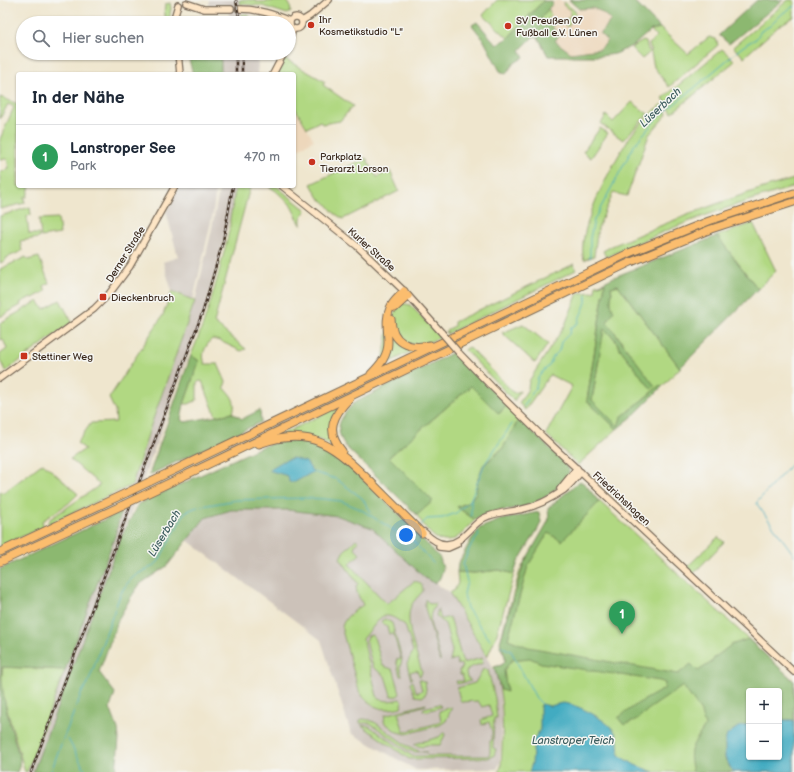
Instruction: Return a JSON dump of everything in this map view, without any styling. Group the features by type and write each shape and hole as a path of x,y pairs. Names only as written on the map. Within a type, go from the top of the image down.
{"highway":[{"path":"0,552 651,244 716,218 794,193"},
{"path":"0,562 654,252 711,229 794,202"},
{"path":"406,293 392,313 391,324 396,336 407,346 416,348 442,343"},
{"path":"367,378 381,364 387,353 388,315 393,303 406,293"},
{"path":"355,394 339,410 336,416 333,430 335,441 342,452 423,532"},
{"path":"224,457 264,442 281,438 299,437 317,441 333,448 341,454 413,522"}],"main road":[{"path":"296,28 302,25 302,21 329,0"},
{"path":"175,16 177,2 182,6 186,1 204,9 231,9"},
{"path":"239,9 264,11 277,16"},
{"path":"296,17 302,21"},
{"path":"179,60 180,72"},
{"path":"274,72 280,60"},
{"name":"Derner Straße","path":"0,378 77,322 109,294 130,266 174,188"},
{"name":"Kurler Straße","path":"284,188 357,246 406,293 442,333"},
{"name":"Friedrichshagen","path":"442,333 492,387 794,672"},
{"path":"423,532 435,541 444,544 452,543 485,518 492,515 525,509 549,499 558,492 579,470"}],"shaded area":[{"path":"209,0 239,0 241,16 229,16 228,5 209,6"},
{"path":"556,0 561,0 576,12 579,9 593,8 600,11 611,20 608,41 600,49 571,53 555,41 560,34 541,18"},
{"path":"256,60 258,64 257,72 221,72 221,61"},
{"path":"296,109 314,140 296,151"},
{"path":"178,188 216,188 213,213 193,300 172,291 163,262 178,257 166,211"},
{"path":"220,188 236,188 230,219 207,304 161,432 33,772 27,772 115,536 150,428 195,301"},
{"path":"231,510 288,510 338,516 372,528 425,578 449,592 498,677 502,719 500,763 497,769 416,770 351,733 321,640 187,540 205,518"}],"green space":[{"path":"239,0 255,0 256,2 286,0 290,5 291,12 287,14 262,6 240,4"},
{"name":"SV Preußen 07 Fußball e.V. Lünen","path":"497,0 544,0 508,38 483,15"},
{"path":"569,0 633,0 660,28 651,30 634,45 615,54 600,56 548,56 538,37 534,36 520,50 524,57 513,64 506,74 500,71 483,39 472,25 477,22 497,45 508,38 543,1 550,1 553,3 541,18 560,34 555,41 571,53 600,49 608,41 600,34 611,20 600,11 593,8 579,9"},
{"path":"757,0 783,0 729,44 719,35"},
{"path":"788,0 794,0 794,17 780,25 744,57 733,47"},
{"path":"564,2 576,12 568,27 563,22 571,15 569,13 571,11 563,5"},
{"path":"170,3 170,16 165,16 164,14 165,4"},
{"path":"548,9 551,15 548,19 549,22 552,24 557,21 561,25 557,22 552,28 541,18"},
{"path":"241,14 248,14 248,16 241,16"},
{"path":"660,28 688,54 709,37 716,39 718,45 669,87 654,67 649,44 657,37 651,30"},
{"path":"643,41 646,42 649,53 642,59 631,48"},
{"path":"722,49 735,61 672,113 663,98"},
{"path":"189,60 221,60 221,72 192,72"},
{"path":"284,60 287,60 325,82 323,85 353,106 340,121 322,124 320,121 307,128 296,109 296,72 278,72"},
{"path":"0,97 16,103 16,188 29,188 27,197 24,197 25,203 0,209 0,173 9,168 7,159 0,159 0,139 14,107 8,104 0,119"},
{"path":"632,102 648,114 623,140 601,124 606,115 613,122"},
{"path":"662,104 667,114 649,135 627,196 613,193 598,228 594,256 584,260 583,248 589,217 604,183 630,137 642,122"},
{"path":"600,128 608,133 591,158 583,152"},
{"path":"366,158 377,177 390,171 399,191 343,219 334,213 326,203 319,198 311,184"},
{"path":"794,179 794,187 748,201 664,231 606,257 603,251 634,237 747,193"},
{"path":"236,188 250,188 214,323 246,349 241,351 220,341 212,339 207,344 203,357 205,364 218,364 226,382 224,387 234,401 233,413 216,416 202,381 197,382 197,400 189,404 184,404 199,361 191,355 209,308 230,227"},
{"path":"271,188 278,188 306,210 301,218 301,225 290,204"},
{"path":"30,207 31,215 27,216 29,234 39,234 39,238 20,241 22,251 6,258 6,260 0,263 0,216"},
{"path":"58,218 60,234 41,237 39,219"},
{"path":"753,223 776,271 758,289 717,236"},
{"path":"717,236 758,289 680,368 618,285 611,287 611,301 614,311 607,322 655,386 651,389 621,350 614,338 604,329 592,400 618,426 621,417 660,385 662,387 632,417 617,429 587,401 605,283 598,285 614,277"},
{"path":"26,257 28,260 39,257 49,283 44,286 46,291 20,303 21,305 0,317 0,269"},
{"path":"574,264 576,270 447,334 446,331 454,326 454,322"},
{"path":"605,283 587,400 617,429 578,465 546,434 572,386 550,375 525,410 519,403 528,389 529,381 565,325 578,293 595,292 596,285"},
{"path":"618,285 680,368 662,387 660,385 629,410 618,426 592,400 604,328 614,338 621,350 624,344 606,322 612,293 611,287"},
{"path":"172,291 195,301 150,428 132,485 48,524 50,519 100,485 70,459 85,449 77,443 91,423 116,422 115,411 109,398 163,315"},
{"path":"60,300 72,322 6,371 0,361 0,354 7,349 3,339 0,340 0,323 38,301 44,309"},
{"path":"402,303 410,305 441,337 419,344 411,344 404,341 396,331 393,319 397,308"},
{"path":"391,312 390,326 412,351 382,366"},
{"path":"523,324 548,344 535,363 502,333"},
{"path":"469,347 514,393 520,391 514,401 465,350"},
{"path":"454,352 507,405 499,414 471,386 389,457 433,501 417,515 346,447 339,429 341,419 354,403"},
{"path":"191,355 199,361 184,404 181,420 185,422 233,413 242,419 260,410 261,422 149,475"},
{"path":"471,386 499,414 507,405 519,419 503,448 483,465 478,478 476,493 469,502 457,507 475,520 456,538 449,541 443,541 433,536 428,531 417,515 432,501 388,458"},
{"path":"338,407 333,418 337,448 321,440 278,436"},
{"path":"519,419 561,459 569,470 567,477 564,482 552,493 538,501 523,507 492,512 475,520 457,507 469,502 476,493 478,478 484,465 503,448"},
{"path":"299,440 332,451 405,520 440,558 443,569 440,578 435,584 425,578 372,528 338,516 288,510 231,510 205,518 167,566 140,584 131,597 119,618 99,672 115,693 110,708 118,729 119,739 116,772 33,772 121,537 138,504 261,447 277,442"},
{"path":"43,463 78,494 69,503 42,521 44,527 0,546 0,491 3,493"},
{"path":"580,481 586,485 599,502 562,541 548,533 528,566 508,639 528,647 678,674 691,664 698,671 712,662 714,658 731,645 748,639 794,681 794,721 782,720 782,688 746,688 746,725 735,729 729,734 726,743 725,758 733,772 693,772 691,764 692,748 705,726 700,710 683,686 649,709 636,720 624,725 618,718 637,704 664,689 665,683 541,663 530,658 512,660 504,670 507,692 501,690 494,667 502,665 505,661 505,656 500,642 524,563 549,520 548,508"},
{"path":"580,482 794,681 794,772 498,772 501,767 502,704 494,667 502,665 505,661 505,656 500,646 504,626 520,570 546,527 549,518 549,508"},
{"path":"121,512 115,536 65,670 2,667 5,701 20,759 17,772 0,772 0,569"},
{"path":"539,512 541,522 518,562 514,574 499,570 474,573 457,572 458,564 472,538 480,528 500,520"},
{"path":"718,537 724,542 693,574 687,567"},
{"path":"356,539 359,542 354,548 360,554 349,564 387,604 413,582 419,582 422,587 423,591 412,604 409,613 410,630 422,672 420,677 417,670 410,672 411,680 407,664 413,651 405,625 399,621 390,616 381,617 363,639 377,696 385,701 400,699 403,702 401,707 382,709 372,705 363,697 359,691 342,630 342,626 346,619 363,605 357,593 356,586 358,584 340,558 343,552"},
{"path":"499,570 514,574 496,637 487,657 449,592 454,591 458,583 457,572 474,573"},
{"path":"425,599 430,604 436,603 431,613 430,622 440,661 425,608"},
{"path":"438,609 441,619 450,617 463,663 482,658 483,663 469,668 466,672 467,678 471,681 457,684 456,681 464,681 459,670 462,669 461,664 458,665 456,659 450,661 452,651 445,624 436,616"},
{"path":"385,619 392,623 402,659 400,668 402,676 400,676 396,660 401,659 393,633 389,634 387,627 382,623 382,620"},
{"path":"371,635 374,637 383,666 394,671 400,693 398,696 391,695 385,676 373,667 366,641 368,636"},
{"path":"3,667 65,670 27,772 25,772 0,686"},
{"path":"483,669 488,670 495,698 497,718 494,718 493,748 496,749 494,756 488,758 409,759 361,725 369,726 412,756 490,756 492,731 489,722 482,725 481,720 492,716 489,705 482,707 478,701 462,702 460,700 457,688 475,683"},
{"path":"419,679 425,682 425,695 422,697 415,696 410,683 413,681 416,692 419,692 422,690"},
{"path":"426,704 400,713 399,716 404,732 438,723 441,721 439,711 452,707 446,721 440,725 406,734 397,732 384,722 385,715"},
{"path":"439,704 441,707 427,711 423,710 424,708"},
{"path":"363,719 376,723 406,745 419,751 427,752 414,752 408,750 370,723 360,723 360,720"},
{"path":"444,732 445,735 440,745 426,745 422,747 414,744 439,737"}],"water":[{"path":"293,458 306,462 313,472 295,482 289,482 288,476 268,470 283,461"},
{"name":"Lanstroper Teich","path":"562,703 584,709 600,718 613,729 616,734 619,755 635,765 654,772 529,772 532,763 534,739 540,730 540,706 542,704 550,706"},
{"path":"782,720 794,721 794,772 733,772 725,758 725,742 727,735 738,727 746,725 746,760 782,760"}],"waterway":[{"name":"Lüserbach","path":"590,258 590,238 594,220 635,144 658,117 741,48 756,39 761,31 770,26 783,13 794,6"},
{"name":"Lüserbach","path":"524,406 536,387 538,378 549,366 553,357 559,351 561,342 570,333 571,328 578,323 586,303 587,295"},
{"path":"420,526 427,519 443,518 456,513 470,501 484,465 512,424"},
{"path":"794,461 757,502 794,555"},
{"path":"313,472 336,479 362,498 371,512"},
{"name":"Lüserbach","path":"51,772 82,692 88,683 123,589 133,577 158,562 185,512 197,507 236,500 305,498 324,499 341,501 360,509 400,534 408,537 414,535"},
{"path":"471,499 471,516"},
{"path":"415,532 413,541 433,563"},
{"path":"478,532 479,535 470,547 463,564 467,581 464,594 467,608 490,640"},
{"path":"501,646 511,651 536,698 542,704"},
{"path":"68,739 86,772"}],"railway":[{"path":"236,0 239,16"},
{"path":"236,60 236,72"},
{"path":"242,60 242,72"},
{"path":"31,772 203,311 223,241 233,188"}],"place":[{"name":"Ihr Kosmetikstudio \"L\"","path":"311,25"},
{"name":"SV Preußen 07 Fußball e.V. Lünen","path":"508,26"},
{"name":"Parkplatz Tierarzt Lorson","path":"312,162"},
{"name":"Dieckenbruch","path":"103,297"},
{"name":"Stettiner Weg","path":"24,356"},
{"name":"Lanstroper See","path":"622,634"}]}
